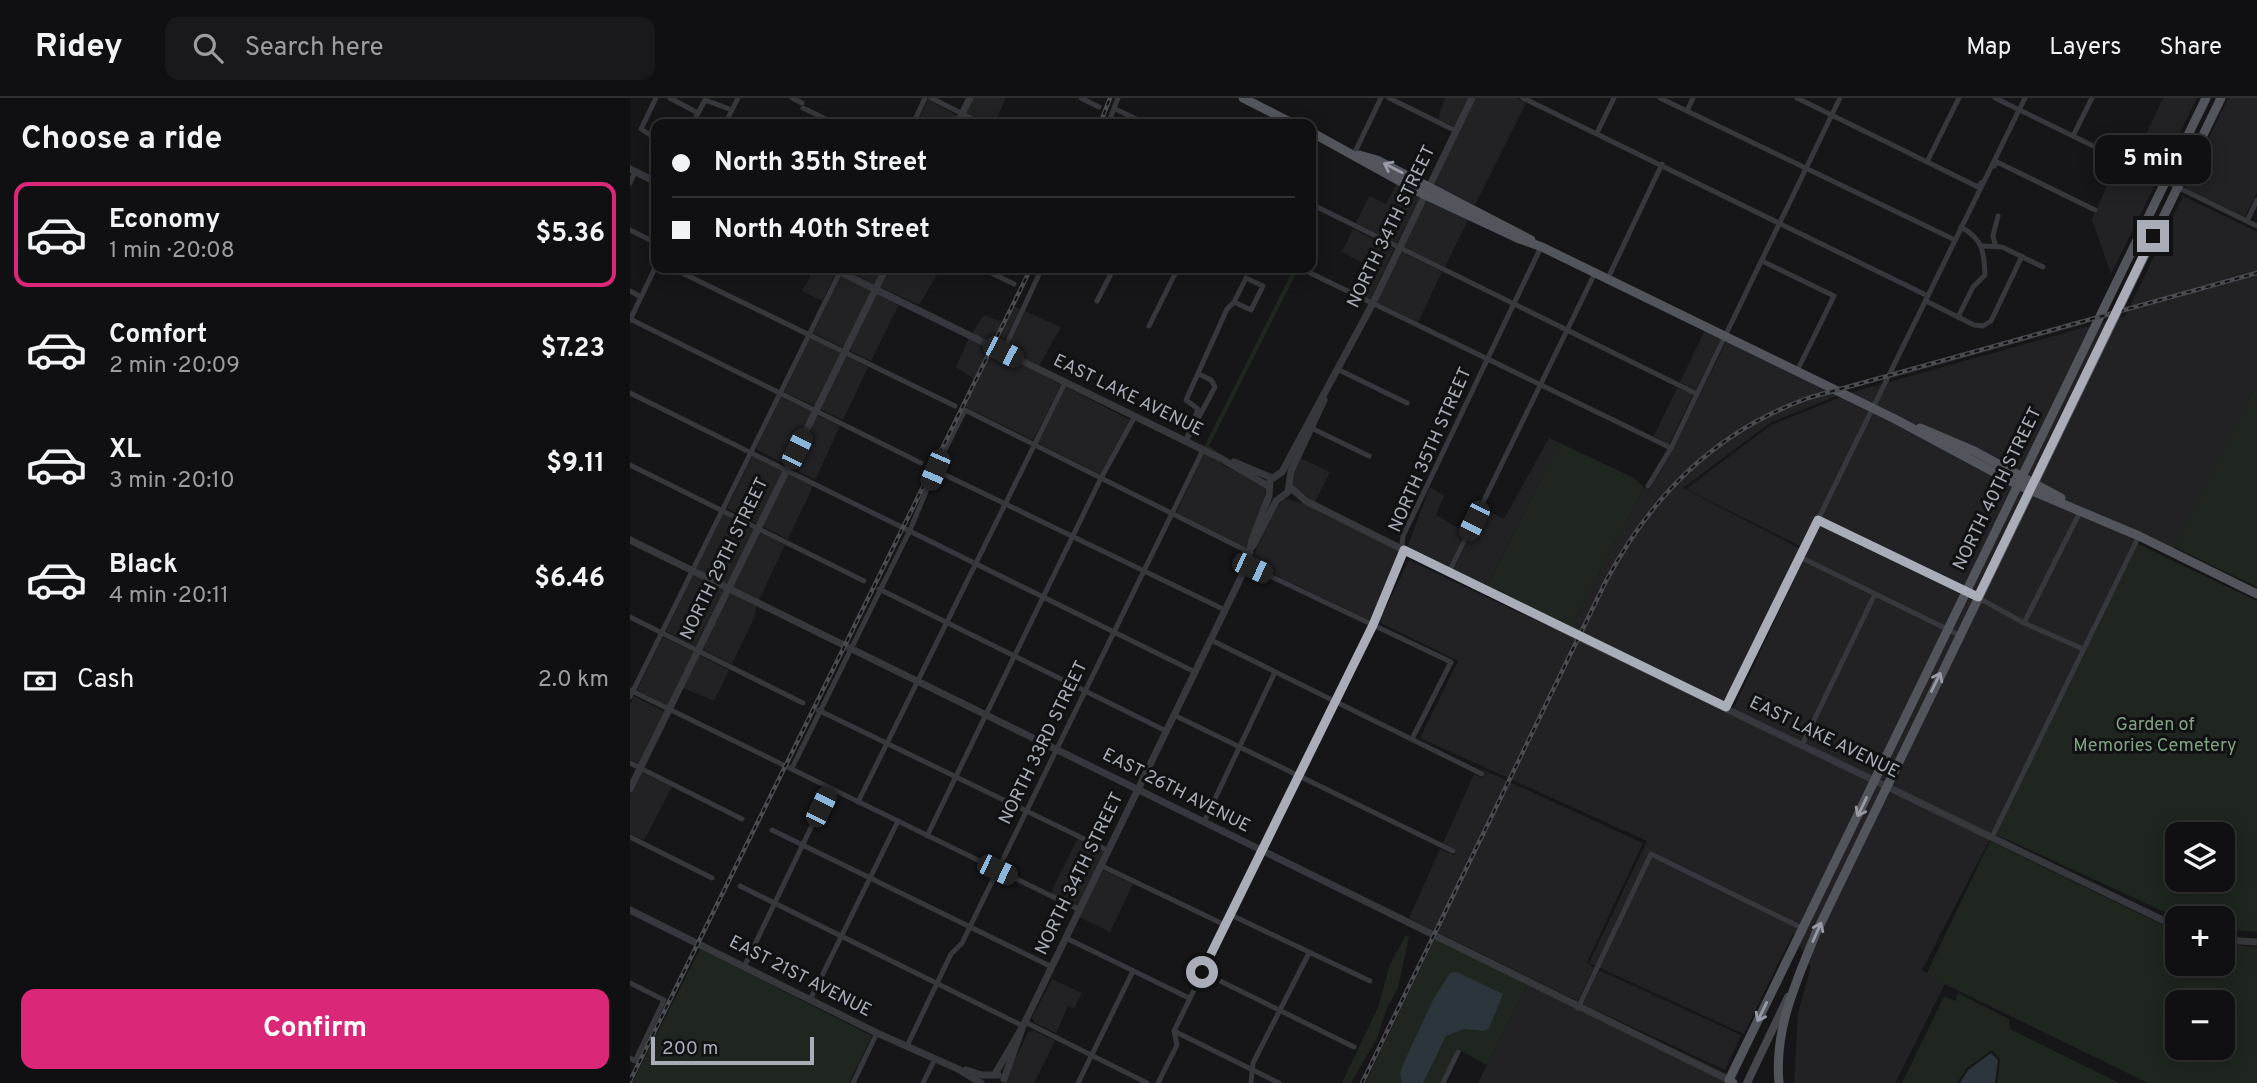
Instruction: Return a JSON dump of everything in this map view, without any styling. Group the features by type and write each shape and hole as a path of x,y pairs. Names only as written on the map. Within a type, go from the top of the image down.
{"main road":[{"path":"1243,98 1283,119"},
{"name":"NORTH 40TH STREET","path":"1747,1083 1886,786 2221,98"},
{"name":"NORTH 40TH STREET","path":"1730,1082 1802,928 2205,101"},
{"path":"1316,135 1354,154 1373,169 1427,191 1506,233 1608,278 1872,407 2018,485 2031,486 2257,594"},
{"path":"1895,419 2022,475 2031,486"},
{"path":"1779,1083 1780,1041 1790,994"},
{"name":"EAST 26TH AVENUE","path":"1730,1082 1747,1083"}],"street":[{"path":"651,136 641,129 656,98"},
{"path":"670,98 698,113"},
{"path":"728,119 738,98"},
{"path":"792,98 827,119"},
{"path":"916,119 928,98 972,119"},
{"path":"960,119 970,98"},
{"path":"1080,98 1099,107"},
{"path":"1110,119 1118,98"},
{"path":"1354,154 1381,98"},
{"path":"1389,98 1456,131"},
{"name":"NORTH 34TH STREET","path":"1252,549 1252,540 1275,476 1308,427 1373,303 1472,98"},
{"path":"1523,98 1662,164 1979,326 1990,321 2022,256"},
{"path":"1597,133 1614,98"},
{"path":"1660,98 1955,240"},
{"path":"1687,111 1693,98"},
{"path":"1797,98 1979,187 1997,162 2095,209"},
{"path":"1648,486 1671,448 1840,98"},
{"path":"1927,162 1959,98"},
{"path":"1995,98 2257,226"},
{"path":"1726,707 2025,98"},
{"path":"2073,136 2092,98"},
{"path":"697,119 707,99 732,110"},
{"path":"2205,101 2215,109"},
{"path":"1115,109 1136,119"},
{"path":"1608,278 1662,164"},
{"path":"630,183 633,170 651,179"},
{"path":"2246,221 2257,200"},
{"path":"1316,206 1515,302 1697,394"},
{"path":"1995,244 1993,236 1998,216"},
{"path":"1958,317 1973,287 1984,275 1982,246 1974,234 1961,227"},
{"path":"630,230 651,240"},
{"path":"1982,246 1995,244 2043,267"},
{"name":"NORTH 35TH STREET","path":"1158,1083 1177,1045 1174,1031 1189,998 1223,924 1373,625 1404,550 1403,536 1542,247"},
{"path":"1762,261 1834,296 1797,371"},
{"path":"1449,572 1595,272"},
{"path":"653,273 630,319 921,463"},
{"path":"682,273 955,406"},
{"path":"836,273 752,451 631,693 792,768 1080,910"},
{"name":"EAST LAKE AVENUE","path":"846,273 1134,418 1187,440 1222,459 1275,476 1289,483 1306,501"},
{"name":"NORTH 29TH STREET","path":"630,789 884,273"},
{"path":"991,273 1014,284"},
{"path":"1003,352 1040,273"},
{"path":"1097,301 1111,273"},
{"path":"1149,326 1176,273"},
{"path":"1310,273 1671,448"},
{"path":"2120,275 2132,281"},
{"path":"1187,440 1187,431 1198,409 1186,400 1227,309 1247,278 1263,286 1251,310 1234,302"},
{"path":"630,291 641,297"},
{"path":"1337,369 1407,403"},
{"path":"1187,440 1214,387 1211,380 1199,374"},
{"path":"2069,380 2080,385"},
{"path":"858,802 1065,383"},
{"path":"630,393 1195,672"},
{"path":"792,768 818,710 910,530 935,470 965,410 1172,514 1252,549"},
{"path":"927,836 1017,656 1101,478 1134,418"},
{"path":"1308,427 1369,456"},
{"name":"NORTH 34TH STREET","path":"986,1079 1024,1024 1052,968 1247,565 1252,549 1289,483 1308,427"},
{"name":"NORTH 33RD STREET","path":"907,1046 951,954 962,943 1203,450"},
{"name":"EAST LAKE AVENUE","path":"1222,459 1282,497 1306,501 2165,921"},
{"path":"630,465 864,581"},
{"path":"935,470 1225,610"},
{"path":"2024,623 2081,510"},
{"path":"1818,520 1966,591 2024,623 2083,649"},
{"path":"1992,837 2138,536"},
{"name":"EAST 26TH AVENUE","path":"630,540 1057,748 1730,1082"},
{"path":"1800,557 1959,635"},
{"path":"1247,565 1451,663 1412,739"},
{"path":"878,589 1166,731"},
{"path":"1802,745 1875,594"},
{"path":"630,617 803,703"},
{"path":"1211,640 1482,774"},
{"path":"1204,822 1275,673"},
{"path":"1911,704 1923,710"},
{"path":"818,710 1109,851"},
{"path":"1174,715 1453,851"},
{"path":"630,763 742,819"},
{"path":"744,967 830,788"},
{"path":"810,1000 898,821"},
{"path":"772,830 1052,968"},
{"path":"630,837 712,878"},
{"path":"1578,1008 1651,854 1802,928"},
{"path":"1102,866 1223,924"},
{"path":"1829,874 1841,880"},
{"path":"740,886 1147,1083"},
{"name":"EAST 21ST AVENUE","path":"630,910 877,1034 958,1069 986,1079 1005,1081"},
{"path":"1229,914 1370,981"},
{"path":"1066,938 1189,998"},
{"path":"2235,941 2257,942"},
{"path":"1251,1083 1253,1063 1309,953"},
{"path":"1078,1083 1133,971"},
{"path":"1202,972 1354,1047"},
{"path":"630,983 664,1000 632,1059"},
{"name":"NORTH 34TH STREET","path":"1005,1081 1024,1024"},
{"path":"1174,1031 1279,1083"},
{"path":"853,1083 877,1034"},
{"path":"1443,1083 1458,1052"},
{"path":"923,1083 935,1059"}],"shaded area":[{"path":"973,98 1006,98 996,119 981,119 966,113"},
{"path":"1445,98 1469,98 1455,127 1438,119"},
{"path":"1475,98 1516,98 1526,103 1475,205 1434,185"},
{"path":"2163,98 2197,98 2159,175 2133,162"},
{"path":"2228,98 2257,98 2257,193 2245,217 2185,188"},
{"path":"928,100 958,116 956,119 918,119"},
{"path":"2118,162 2157,181 2111,274 2092,219"},
{"path":"1396,184 1421,197 1397,243 1356,223 1369,196 1386,204"},
{"path":"2183,196 2257,232 2257,383 2172,553 2139,537 1922,970 1945,984 1895,1083 1794,1083 1798,1013 1811,967 1793,933 1744,1034 1589,963 1647,841 1420,738 1458,661 1379,622 1409,560 1731,714 1808,550 1686,489 1771,425 1853,392 2125,316"},
{"path":"1426,199 1468,220 1445,267 1402,246"},
{"path":"1353,229 1394,249 1371,299 1350,289 1364,264 1342,252"},
{"path":"1399,251 1442,272 1418,322 1376,302"},
{"path":"812,273 836,273 822,301 802,291"},
{"path":"854,273 881,273 875,285"},
{"path":"887,273 938,273 919,305 880,287"},
{"path":"841,276 872,291 844,348 813,333"},
{"path":"877,293 899,304 871,361 849,350"},
{"path":"1013,306 1020,309 1002,348 972,333 984,315 1007,324"},
{"path":"1025,311 1061,327 1039,366 1007,350"},
{"path":"2088,320 2086,324 1889,379 1891,376"},
{"path":"1705,330 1721,338 1696,390 1680,382"},
{"path":"810,338 841,353 815,406 784,392"},
{"path":"969,338 1061,385 1033,440 964,406 978,382 956,367"},
{"path":"1727,340 1839,395 1770,423 1683,488 1801,549 1725,703 1570,629 1644,487 1649,490 1672,451"},
{"path":"846,356 868,367 843,420 820,409"},
{"path":"1066,387 1130,420 1100,474 1038,443"},
{"path":"1677,388 1693,395 1669,444 1654,436"},
{"path":"781,397 812,412 786,465 756,449"},
{"path":"817,415 840,426 815,480 791,467"},
{"path":"1549,438 1560,443 1487,586 1453,570 1483,509 1504,519"},
{"path":"1204,454 1265,488 1265,501 1249,539 1249,549 1176,513"},
{"path":"753,455 783,470 757,524 727,508"},
{"path":"1300,458 1330,472 1315,502 1293,486 1294,472"},
{"path":"788,473 813,486 788,539 762,526"},
{"path":"1430,487 1444,496 1436,515 1465,532 1448,568 1407,548"},
{"path":"1285,499 1306,504 1401,552 1401,561 1371,621 1250,563 1276,507"},
{"path":"724,513 754,530 727,584 696,569"},
{"path":"759,532 785,545 759,600 732,587"},
{"path":"693,575 724,590 697,647 666,631"},
{"path":"729,592 757,606 732,664 702,649"},
{"path":"663,637 694,652 668,706 637,690"},
{"path":"699,655 729,670 714,701 683,688"},
{"path":"634,696 665,712 639,764 630,760 630,704"},
{"path":"1477,767 1643,843 1587,962 1594,968 1578,1001 1409,918 1440,849 1454,855 1456,850 1443,843 1474,774 1483,778 1486,773"},
{"path":"641,772 672,787 644,840 630,834 630,796"},
{"path":"1078,837 1107,851 1079,909 1050,895"},
{"path":"1103,870 1133,884 1110,932 1079,917"},
{"path":"1599,970 1741,1035 1725,1070 1583,1004"},
{"path":"1457,972 1503,994 1489,1028 1485,1031 1464,1029 1446,1036 1423,1083 1402,1083 1400,1073 1404,1062 1433,1000 1450,973"},
{"path":"1052,979 1082,993 1074,1009 1068,1006 1056,1033 1035,1023 1032,1018"},
{"path":"1529,980 1730,1075 1727,1083 1478,1083"},
{"path":"1033,1030 1055,1041 1034,1083 1004,1083 1028,1032"},
{"path":"1991,1053 1998,1060 1995,1083 1960,1083 1968,1070"}],"green space":[{"path":"1291,273 1296,273 1209,446 1222,456 1204,447"},
{"path":"2257,383 2257,587 2174,547"},
{"path":"1560,443 1634,478 1644,487 1570,629 1487,586"},
{"name":"Garden of Memories Cemetery","path":"2136,543 2257,601 2257,932 2235,930 2235,906 2165,906 2165,912 1993,833"},
{"path":"1990,841 2165,926 2165,976 2235,976 2235,945 2257,947 2257,1083 2148,1083 1926,975"},
{"path":"1406,935 1409,937 1398,988 1387,1008 1377,1038 1351,1083 1342,1083 1378,1007 1390,964"},
{"path":"1437,935 1529,980 1487,1065 1459,1050 1442,1083 1365,1083"},
{"path":"700,949 872,1036 849,1083 632,1083"},
{"path":"1958,993 2009,1019 2010,1029 2119,1083 1997,1083 2000,1059 1992,1050 1966,1069 1957,1083 1902,1083 1944,996 1955,1001"}],"railway":[{"path":"1102,119 1110,98"},
{"path":"630,1081 1029,273"},
{"path":"1362,1083 1606,581 1644,521 1689,470 1744,429 1808,398 2257,273"}],"route":[{"path":"1202,972 1223,924 1373,625 1404,550 1726,707 1818,520 1978,597 2153,236"}]}
